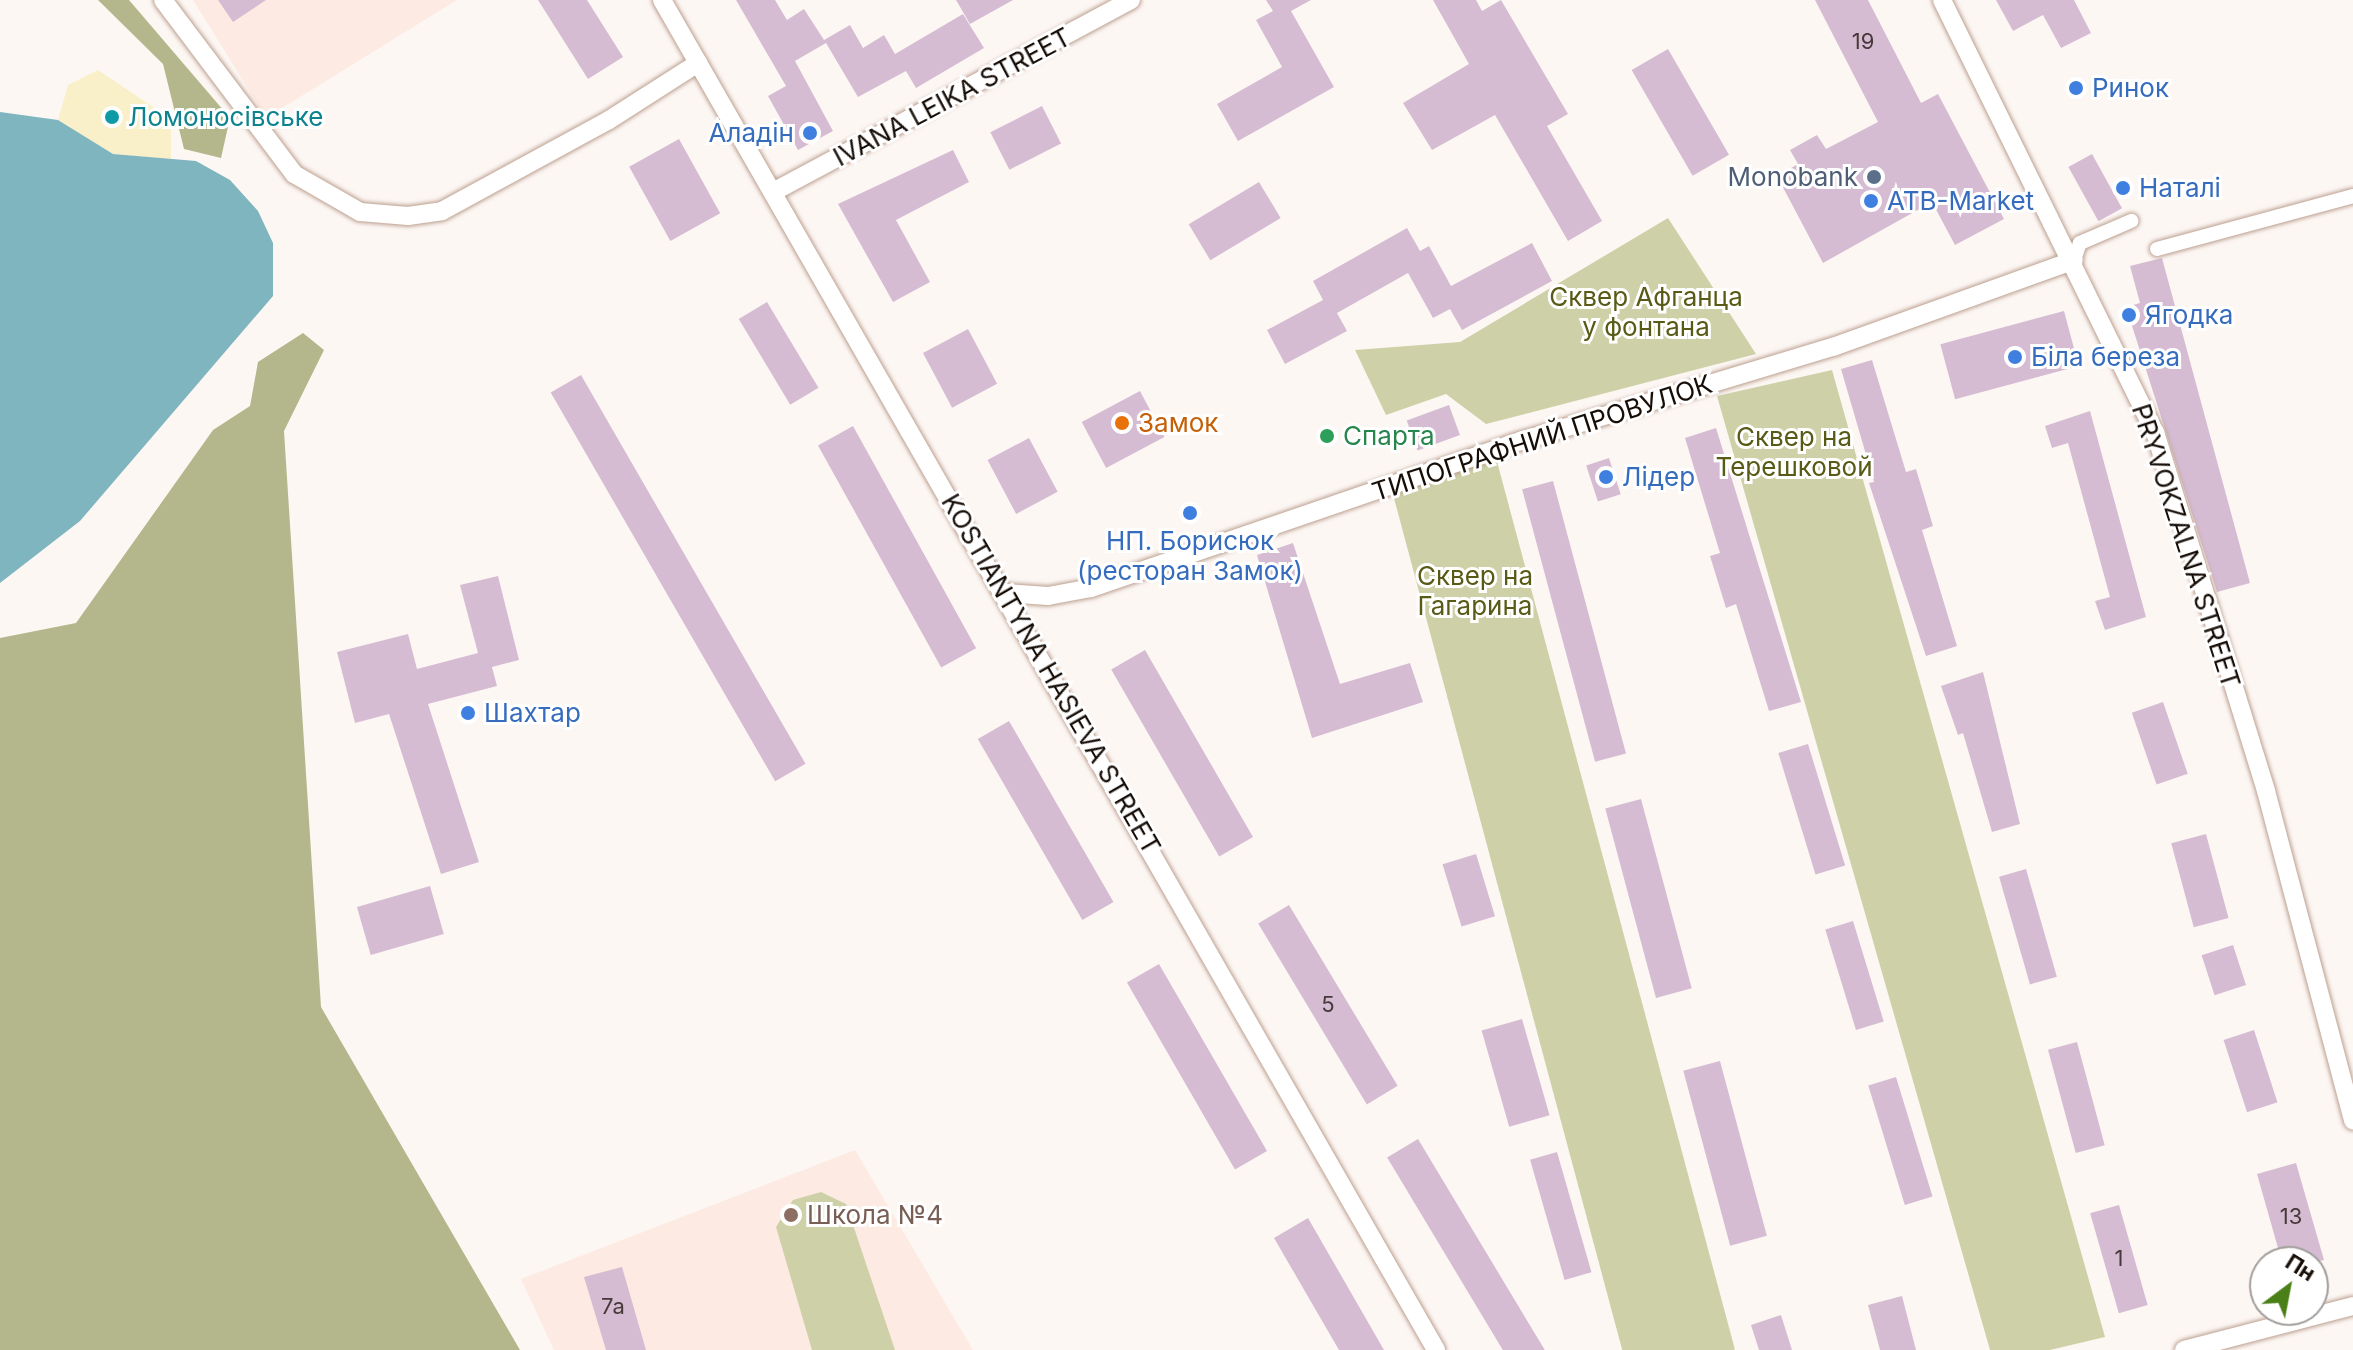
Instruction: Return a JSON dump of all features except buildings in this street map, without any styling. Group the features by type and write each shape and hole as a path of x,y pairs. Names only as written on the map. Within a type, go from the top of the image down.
{"street":[{"path":"163,0 294,174 360,212 408,216 442,211 609,120 698,63"},
{"name":"KOSTIANTYNA HASIEVA STREET","path":"662,0 1005,593 1436,1350"},
{"name":"IVANA LEIKA STREET","path":"773,192 1131,0"},
{"name":"PRYVOKZALNA STREET","path":"1942,0 2074,260 2155,432 2266,791 2353,1121"},
{"path":"2157,249 2353,196"},
{"path":"2074,260 2080,243 2131,221"},
{"name":"ТИПОГРАФНИЙ ПРОВУЛОК","path":"1005,593 1048,596 1091,588 1521,441 1833,347 2074,260"},
{"path":"2184,1350 2353,1306"}],"shaded area":[{"path":"193,0 457,0 266,118"},
{"name":"Школа №4","path":"855,1150 973,1350 554,1350 521,1279"}],"green space":[{"path":"98,0 129,0 230,118 221,158 184,149 163,64"},
{"name":"Сквер Афганца у фонтана","path":"1668,218 1756,354 1486,424 1446,394 1386,415 1355,350 1460,342"},
{"path":"303,333 324,350 284,431 321,1007 520,1350 0,1350 0,638 76,623 213,430 250,406 258,362"},
{"name":"Сквер на Терешковой","path":"1832,370 2105,1337 2050,1350 1990,1350 1717,396"},
{"name":"Сквер на Гагарина","path":"1495,454 1735,1349 1622,1350 1390,482"},
{"path":"821,1192 846,1204 895,1350 812,1350 776,1227 793,1200"}],"sand":[{"name":"Ломоносівське","path":"98,70 162,113 171,131 171,159 113,154 58,120 68,85"}],"water":[{"name":"Ломоносівське","path":"0,112 58,120 113,154 196,161 230,180 258,211 273,243 273,296 80,521 0,583"}],"place":[{"name":"Ринок","path":"2076,88"},
{"name":"Ломоносівське","path":"112,117"},
{"name":"Аладін","path":"810,133"},
{"name":"Monobank","path":"1874,177"},
{"name":"Наталі","path":"2123,188"},
{"name":"ATB-Market","path":"1871,201"},
{"name":"Ягодка","path":"2129,315"},
{"name":"Біла береза","path":"2015,357"},
{"name":"Замок","path":"1122,423"},
{"name":"Спарта","path":"1327,436"},
{"name":"Лідер","path":"1606,477"},
{"name":"НП. Борисюк (ресторан Замок)","path":"1190,513"},
{"name":"Шахтар","path":"468,713"},
{"name":"Школа №4","path":"791,1215"}]}
